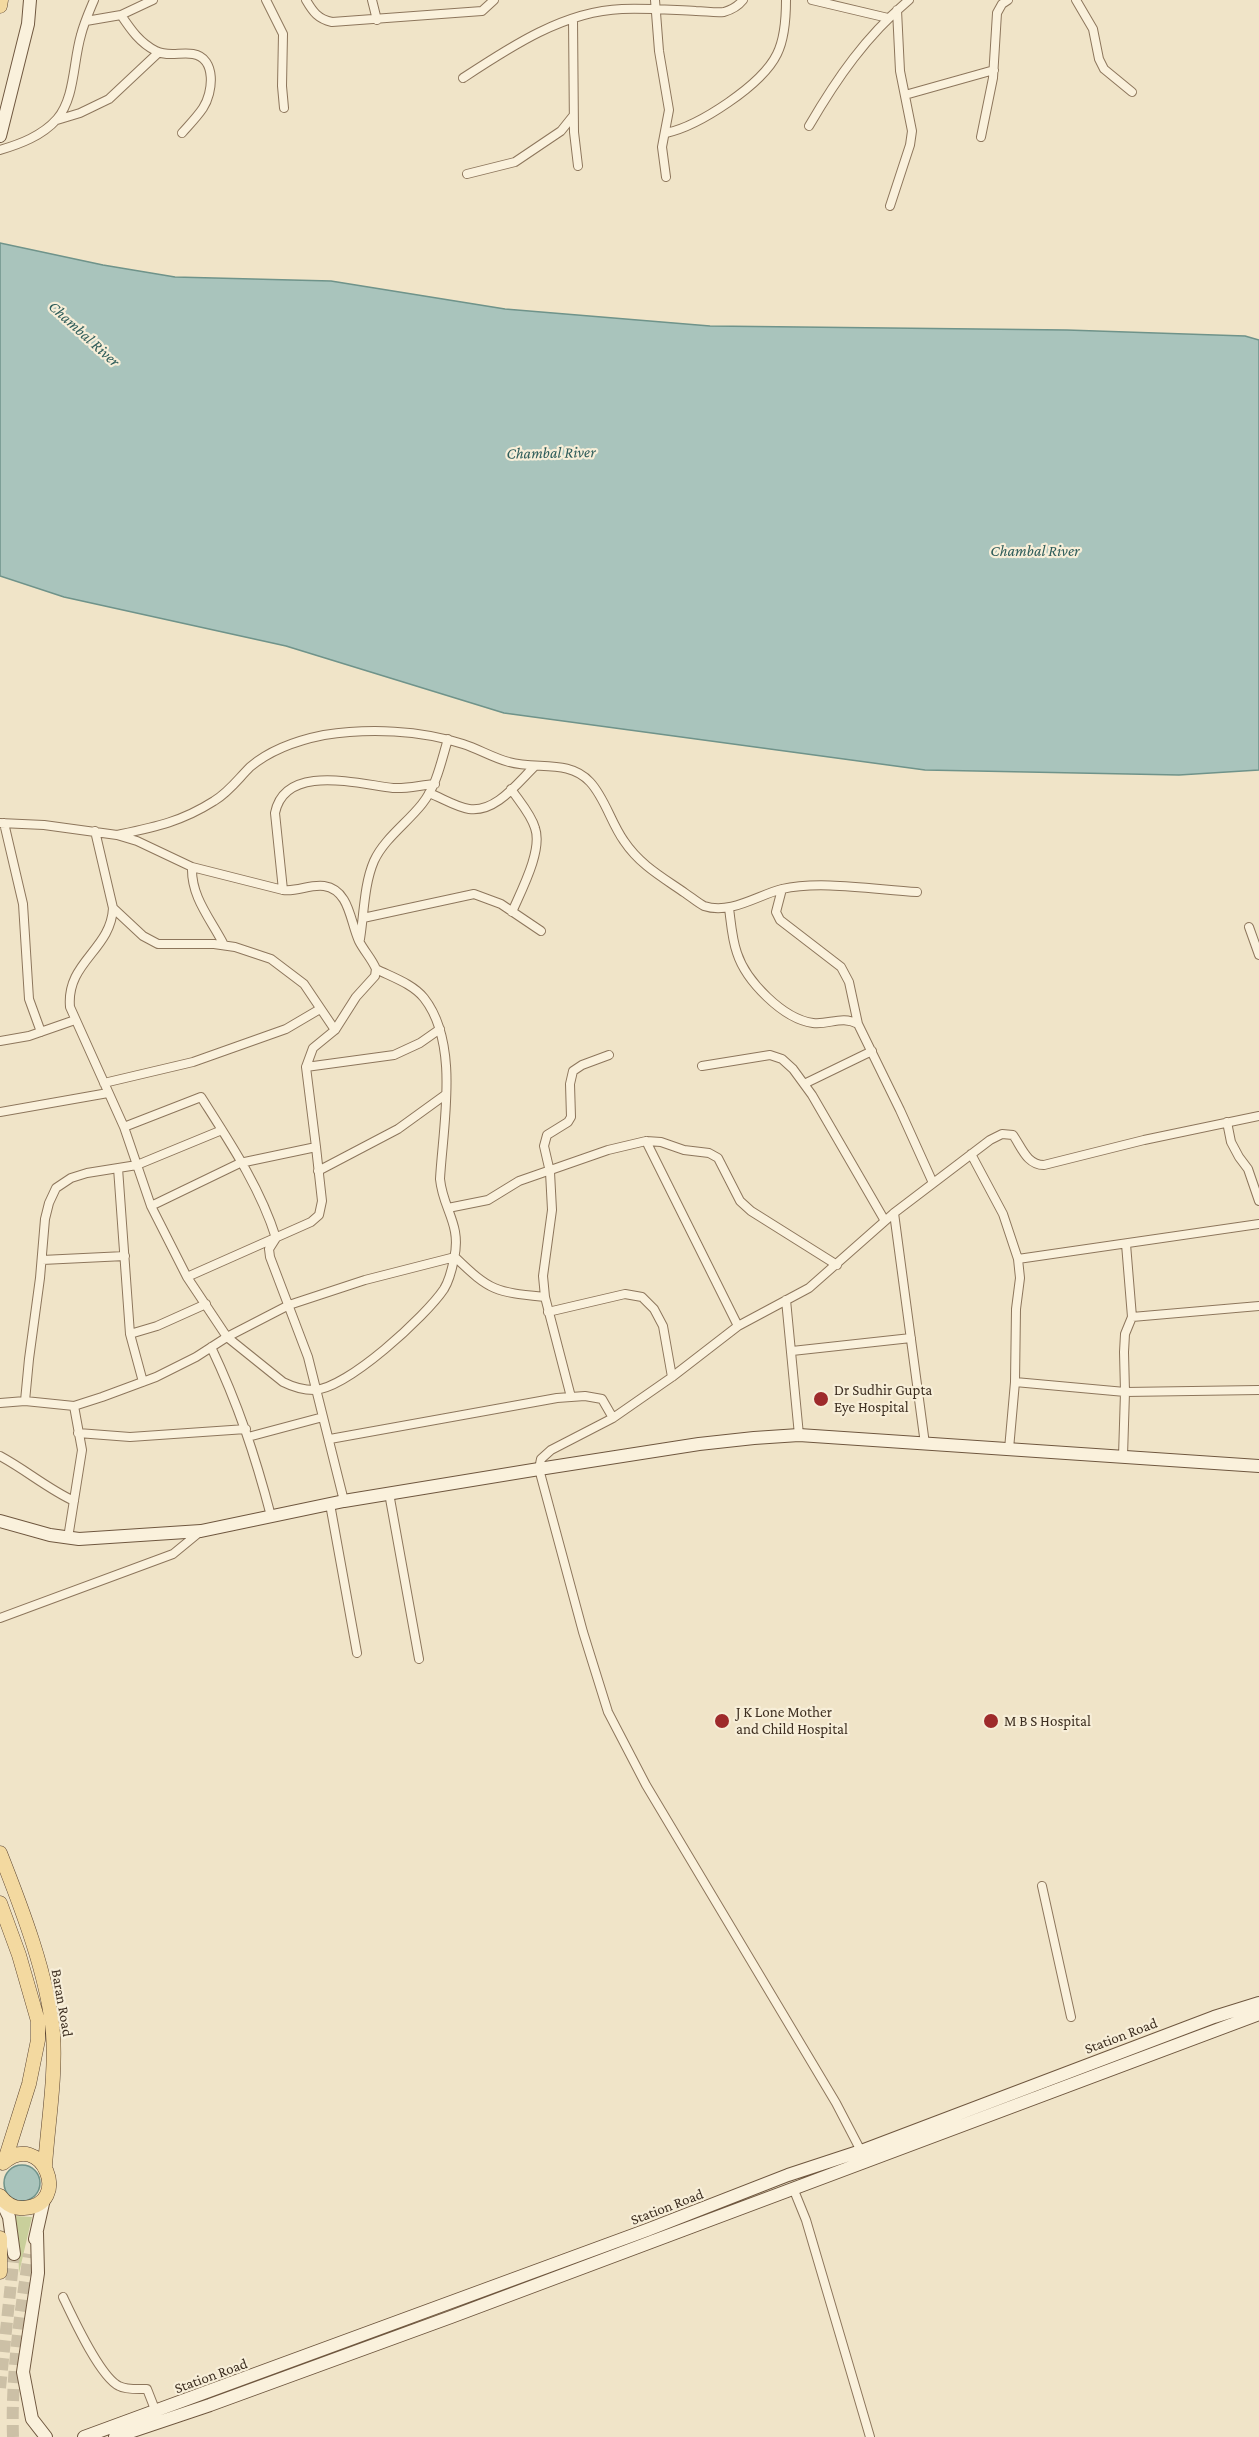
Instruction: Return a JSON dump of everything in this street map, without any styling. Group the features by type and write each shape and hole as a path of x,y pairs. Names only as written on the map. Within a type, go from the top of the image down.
{"main road":[{"path":"0,6 1,0"},
{"name":"Baran Road","path":"0,1853 26,1920 42,1977 53,2031 45,2166 50,2183 44,2199"},
{"name":"Baran Road","path":"0,1903 19,1955 38,2021 36,2049 26,2095 3,2163"},
{"path":"36,2049 53,2052"},
{"path":"3,2163 13,2156 31,2155 45,2166"},
{"path":"0,2197 10,2206 19,2208 37,2205 44,2199"},
{"path":"0,2238 0,2272"}],"street":[{"path":"0,136 28,24 30,0"},
{"path":"0,150 33,138 56,120 66,106 81,34 94,0"},
{"path":"86,21 121,15 153,0"},
{"path":"266,0 283,34 284,108"},
{"path":"306,0 313,12 322,20 332,22 482,11 488,8 494,0"},
{"path":"372,0 377,20"},
{"path":"463,78 515,45 573,19 606,10 655,5 724,12 739,5 743,0"},
{"path":"666,133 682,129 718,108 769,68 782,43 786,20 786,0"},
{"path":"812,0 888,18"},
{"path":"809,126 846,65 888,18 909,0"},
{"path":"981,137 994,70 997,13 1002,4 1008,0"},
{"path":"1076,0 1093,29 1099,59 1104,69 1132,92"},
{"path":"655,5 659,51 669,110 662,147 666,177"},
{"path":"890,206 910,145 912,131 900,70 897,10"},
{"path":"121,15 141,42 158,53 193,54 208,63 210,86 208,99 182,133"},
{"path":"573,19 574,115 578,166"},
{"path":"56,120 80,113 110,99 158,53"},
{"path":"906,95 994,70"},
{"path":"467,174 515,162 561,130 574,115"},
{"path":"117,835 171,824 190,816 217,800 262,758 297,743 323,736 367,731 447,739 508,762 576,771 591,783 623,841 642,864 704,906 729,908 782,889 820,885 917,892"},
{"path":"360,943 368,882 374,861 435,784 447,739"},
{"path":"429,793 467,808 478,809 495,803 535,766"},
{"path":"283,890 275,813 278,801 283,794 306,783 338,780 394,788 435,784"},
{"path":"511,789 531,818 537,840 532,863 512,912"},
{"path":"41,1032 28,999 23,904 2,823 44,825 95,831 117,835 137,841 192,867 283,890 292,891 321,886 333,888 343,898 360,943 376,969 406,984 423,996 444,1041 445,1095 440,1179 441,1193 456,1228 455,1257 446,1286 437,1299 377,1357 340,1380 316,1390 293,1387 283,1382 227,1337 187,1277 152,1206 124,1127 70,1007 69,993 81,966 108,932 112,921 113,908 95,831"},
{"path":"192,867 194,893 224,945"},
{"path":"782,889 776,912 780,920 841,968 849,982 858,1023 933,1183"},
{"path":"363,918 474,894 486,897 541,931"},
{"path":"113,908 143,936 158,944 224,945 271,959 304,984 335,1030"},
{"path":"729,908 737,954 745,970 767,998 794,1017 814,1023 849,1019 858,1023"},
{"path":"1249,927 1259,955"},
{"path":"187,1277 311,1222 320,1215 322,1201 306,1067 313,1048 335,1030 351,1004 375,976 376,969"},
{"path":"104,1083 193,1062 286,1029 320,1009"},
{"path":"0,1041 41,1032 75,1020"},
{"path":"306,1067 394,1055 420,1043 440,1029"},
{"path":"804,1084 872,1051"},
{"path":"571,1397 545,1297 543,1276 552,1210 550,1172 544,1146 548,1135 568,1122 571,1117 570,1084 573,1071 582,1065 609,1055"},
{"path":"702,1066 770,1055 782,1059 804,1084 885,1221"},
{"path":"0,1112 108,1093"},
{"path":"318,1171 398,1129 445,1095"},
{"path":"124,1127 201,1097 222,1130 269,1218 276,1238 269,1250 270,1257 308,1357 344,1501"},
{"path":"861,2151 836,2103 646,1785 608,1712 582,1632 539,1469 541,1459 550,1450 613,1418 672,1377 738,1326 809,1288 894,1213 990,1140 1002,1134 1013,1135 1028,1159 1036,1165 1044,1165 1144,1140 1259,1116"},
{"path":"1227,1122 1232,1142 1248,1169 1259,1201"},
{"path":"25,1401 45,1219 56,1188 71,1178 137,1165 222,1130"},
{"path":"646,1141 738,1326"},
{"path":"448,1208 488,1200 519,1181 631,1143 661,1142 684,1150 709,1153 718,1158 740,1201 751,1211 837,1265"},
{"path":"152,1206 240,1163 316,1147"},
{"path":"971,1154 1003,1214 1018,1259 1020,1278 1016,1309 1015,1382 1009,1449"},
{"path":"118,1168 130,1334 142,1382"},
{"path":"894,1213 925,1444"},
{"path":"1018,1259 1259,1224"},
{"path":"1123,1456 1125,1334 1132,1317 1126,1244"},
{"path":"42,1260 124,1256"},
{"path":"455,1257 492,1289 509,1294 545,1297"},
{"path":"0,1403 25,1401 74,1406 142,1382 196,1357 227,1337 289,1305 365,1280 455,1257"},
{"path":"548,1312 625,1294 642,1297 654,1309 663,1326 672,1377"},
{"path":"786,1300 799,1435"},
{"path":"130,1334 157,1326 206,1304"},
{"path":"1132,1317 1259,1306"},
{"path":"792,1351 910,1338"},
{"path":"211,1347 235,1397 271,1516"},
{"path":"1015,1382 1125,1392 1259,1390"},
{"path":"330,1439 571,1397 585,1396 603,1399 613,1418"},
{"path":"68,1538 82,1449 74,1406"},
{"path":"78,1433 130,1437 247,1433 322,1417"},
{"path":"0,1521 50,1535 79,1539 201,1531 389,1493 699,1444 799,1435 1259,1466"},
{"path":"0,1456 34,1476 55,1493 74,1501"},
{"path":"389,1493 419,1659"},
{"path":"330,1504 357,1653"},
{"path":"0,1618 173,1554 201,1531"},
{"path":"1042,1886 1071,2017"},
{"name":"Station Road","path":"84,2437 647,2230 788,2175 861,2151 1214,2017 1259,2004"},
{"name":"Station Road","path":"115,2437 210,2405 451,2317 1259,2014"},
{"path":"788,2175 806,2220 870,2437"},
{"path":"0,2197 9,2217 14,2254"},
{"path":"29,2254 37,2233 44,2199"},
{"path":"37,2233 38,2273 23,2372 32,2419 46,2437"},
{"path":"63,2297 108,2379 120,2387 147,2389 156,2412"}],"green space":[{"path":"14,2216 32,2217 19,2273 18,2242"}],"water":[{"name":"Chambal River","path":"0,243 103,265 175,277 331,281 505,309 710,326 1067,330 1245,336 1259,340 1259,770 1179,775 925,770 504,713 286,646 64,597 0,576"},
{"path":"22,2165 35,2170 40,2183 35,2196 22,2201 9,2196 4,2183 9,2170"}],"tunnel":[{"path":"0,2388 14,2254"},
{"path":"13,2437 19,2322 29,2254"}],"place":[{"name":"Dr Sudhir Gupta Eye Hospital","path":"821,1399"},
{"name":"J K Lone Mother and Child Hospital","path":"722,1721"},
{"name":"M B S Hospital","path":"991,1721"}]}
